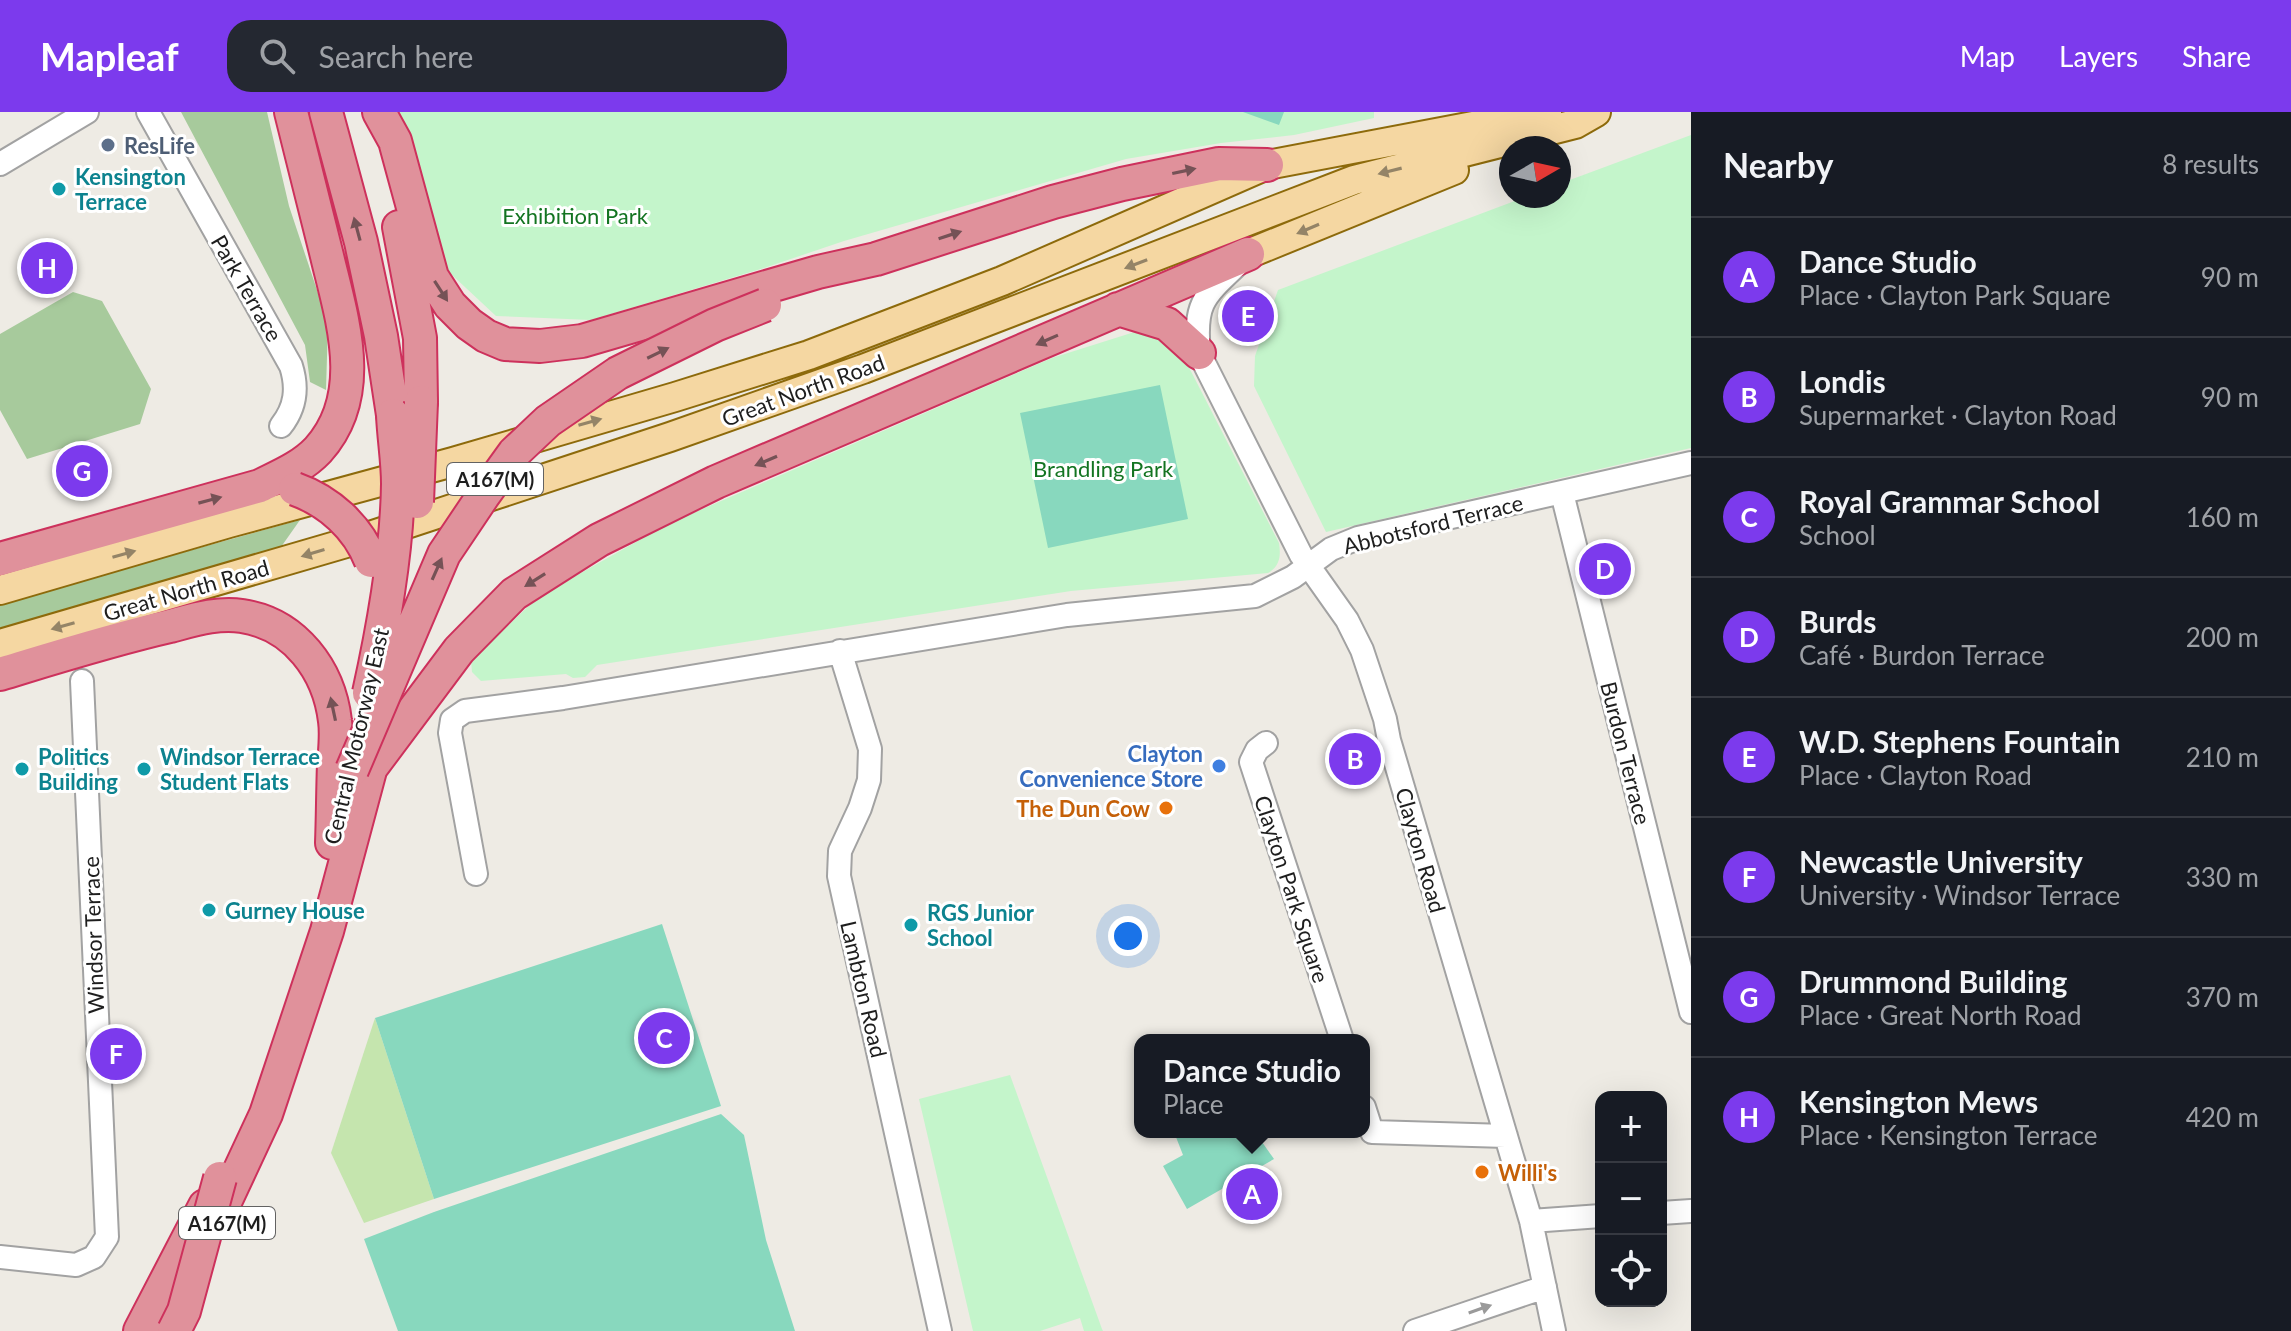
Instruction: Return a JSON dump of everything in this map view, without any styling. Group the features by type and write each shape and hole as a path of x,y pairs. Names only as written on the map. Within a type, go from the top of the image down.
{"highway":[{"path":"0,559 260,486 290,472 322,444 338,416 346,391 349,363 341,317 291,112"},
{"name":"Central Motorway East","path":"140,1331 220,1178 259,1081 317,901 332,843 390,689 402,624 416,512 407,409 381,336 361,242 326,112"},
{"name":"Central Motorway East","path":"166,1331 266,1114 327,931 361,770 395,536 407,409 420,338 400,230 369,112"},
{"path":"379,112 395,141 432,277 450,305 469,324 505,344 540,346 582,341 820,278 1053,202 1122,184 1219,164 1267,165"},
{"name":"A167(M)","path":"361,770 459,650 514,594 599,540 716,482 1248,254"},
{"name":"A167(M)","path":"361,770 444,554 514,453 548,421 618,373 820,278"},
{"path":"1118,309 1167,324 1199,353"},
{"name":"A167(M)","path":"260,486 295,489 314,496 351,527 363,543 384,609 389,642 390,689"},
{"name":"A167(M)","path":"0,674 208,616 240,615 281,629 299,643 319,668 330,695 336,723 332,843"},
{"name":"A167(M)","path":"184,1331 196,1308 266,1114"},
{"name":"A167(M)","path":"174,1331 184,1311 220,1178"}],"main road":[{"name":"Great North Road","path":"0,590 453,462 809,355 1002,281 1267,165 1547,112"},
{"name":"Great North Road","path":"0,644 370,536 509,491 863,369 1354,180 1585,118"},
{"path":"1541,136 1585,118"},
{"path":"1248,254 1385,196 1499,153"}],"street":[{"path":"0,164 87,112"},
{"name":"Park Terrace","path":"148,112 291,366 296,382 294,400 290,415 281,426"},
{"path":"1199,353 1196,325 1207,294 1248,254"},
{"name":"Clayton Road","path":"1199,353 1309,566 1347,620 1362,650 1531,1221 1554,1331"},
{"name":"Abbotsford Terrace","path":"1309,566 1331,549 1358,538 1691,463"},
{"name":"Burdon Terrace","path":"1562,493 1691,1012"},
{"path":"476,874 450,733 452,720 465,711 563,698 1067,615 1255,596 1309,566"},
{"name":"Lambton Road","path":"840,651 870,749 869,780 840,851 839,876 938,1321"},
{"name":"Windsor Terrace","path":"0,1257 76,1265 94,1257 107,1237 82,681"},
{"name":"Clayton Park Square","path":"1266,743 1257,750 1251,762 1340,1034"},
{"path":"1370,1126 1372,1132 1506,1136"},
{"path":"1667,1213 1691,1211"},
{"path":"1531,1221 1595,1216"},
{"path":"1415,1331 1545,1287"}],"green space":[{"path":"181,112 267,112 289,206 328,323 326,390 310,382 305,345"},
{"name":"Exhibition Park","path":"394,112 1374,112 1374,118 1294,135 1221,143 1126,159 844,241 591,320 496,316 436,260"},
{"path":"1243,112 1284,112 1279,125"},
{"path":"1691,135 1691,448 1326,532 1254,386 1255,356 1278,290 1499,207 1571,208 1571,180"},
{"path":"73,292 102,301 151,389 140,424 27,459 0,410 0,334"},
{"name":"Brandling Park","path":"1144,329 1177,344 1279,543 1279,560 1268,573 1071,591 597,665 585,677 573,678 566,674 481,681 472,672 471,661 538,597 670,523 1052,358"},
{"path":"1160,385 1188,519 1048,548 1020,413"},
{"path":"300,520 281,547 0,628 0,603"},
{"path":"662,924 721,1106 434,1199 375,1018"},
{"path":"375,1018 434,1199 364,1223 331,1153"},
{"path":"1010,1075 1103,1331 1084,1331 1080,1318 1040,1331 973,1331 919,1099"},
{"path":"721,1114 744,1135 766,1240 795,1331 398,1331 364,1239"},
{"path":"1176,1138 1259,1138 1274,1159 1187,1209 1163,1166 1183,1155"}],"place":[{"name":"ResLife","path":"108,145"},
{"name":"Kensington Terrace","path":"59,189"},
{"name":"Kensington Mews","path":"47,268"},
{"name":"W.D. Stephens Fountain","path":"1248,316"},
{"name":"Drummond Building","path":"82,471"},
{"name":"Burds","path":"1605,569"},
{"name":"Londis","path":"1355,759"},
{"name":"Clayton Convenience Store","path":"1219,766"},
{"name":"Politics Building","path":"22,769"},
{"name":"Windsor Terrace Student Flats","path":"144,769"},
{"name":"The Dun Cow","path":"1166,808"},
{"name":"Gurney House","path":"209,910"},
{"name":"RGS Junior School","path":"911,925"},
{"name":"Royal Grammar School","path":"664,1038"},
{"name":"Newcastle University","path":"116,1054"},
{"name":"Willi's","path":"1482,1172"},
{"name":"Dance Studio","path":"1252,1194"}]}
